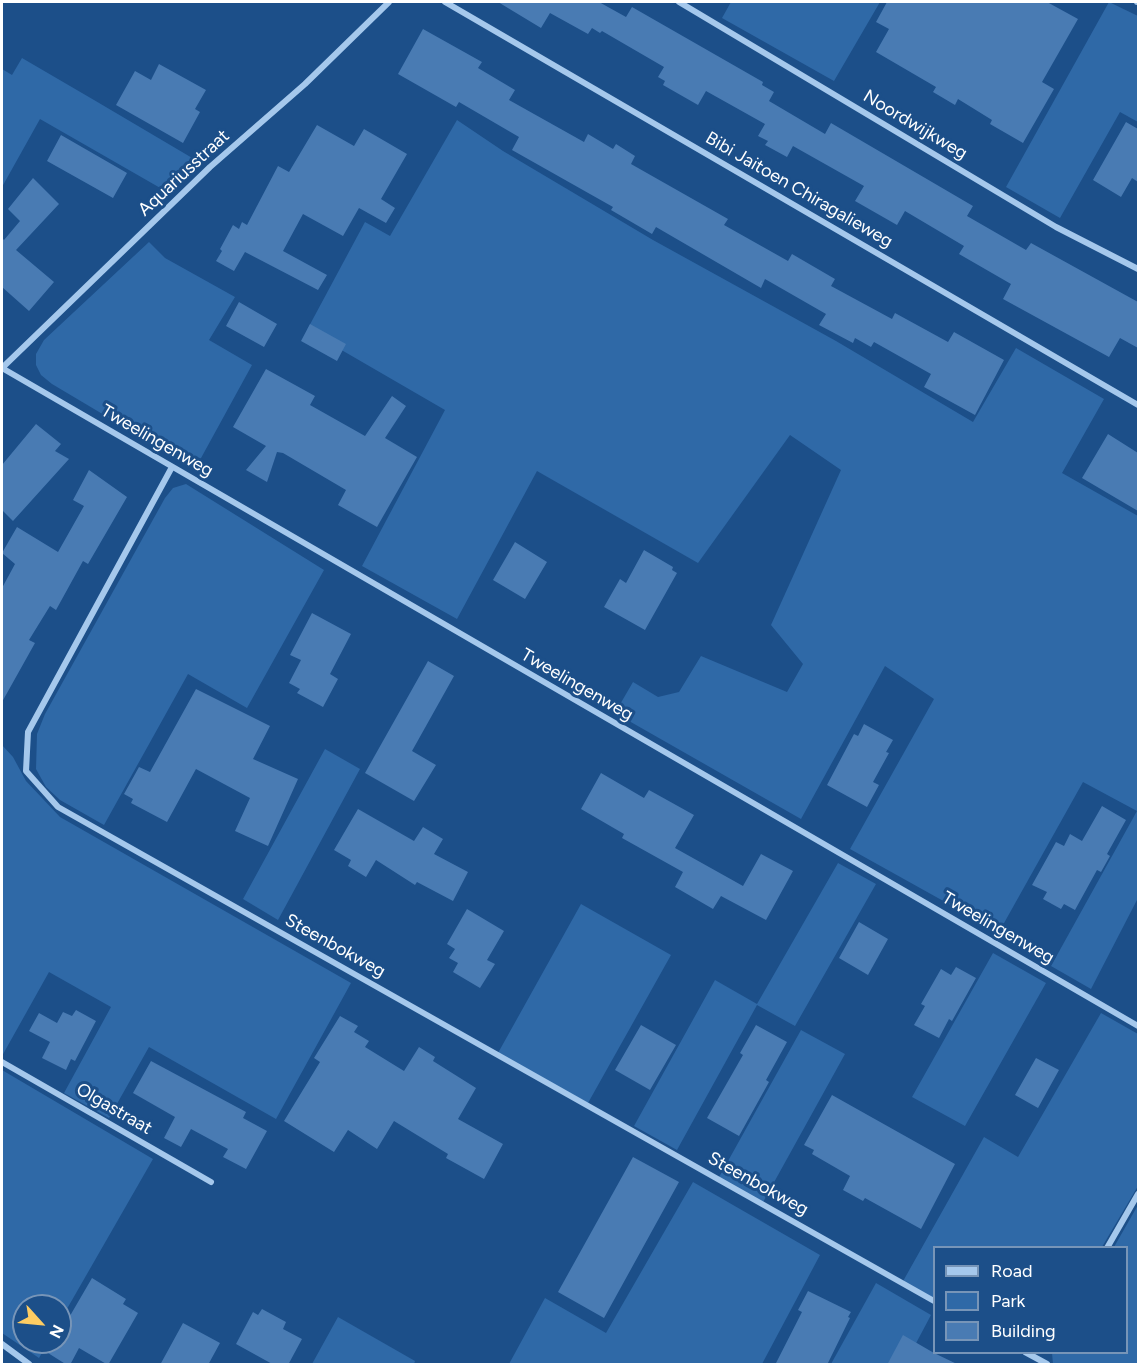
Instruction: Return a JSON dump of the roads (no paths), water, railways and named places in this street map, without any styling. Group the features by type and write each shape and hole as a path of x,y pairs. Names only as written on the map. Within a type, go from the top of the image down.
{"street":[{"name":"Aquariusstraat","path":"2,368 210,167 305,84 389,2"},
{"name":"Bibi Jaitoen Chiragalieweg","path":"445,2 1138,405"},
{"name":"Noordwijkweg","path":"678,2 1056,227 1138,269"},
{"name":"Tweelingenweg","path":"2,368 1138,1026"},
{"name":"Steenbokweg","path":"172,467 28,732 26,771 58,807 933,1300"},
{"name":"Olgastraat","path":"2,1062 211,1182"},
{"path":"1108,1246 1138,1194"},
{"path":"2,1344 29,1365"},
{"path":"1027,1354 1044,1363"}]}
